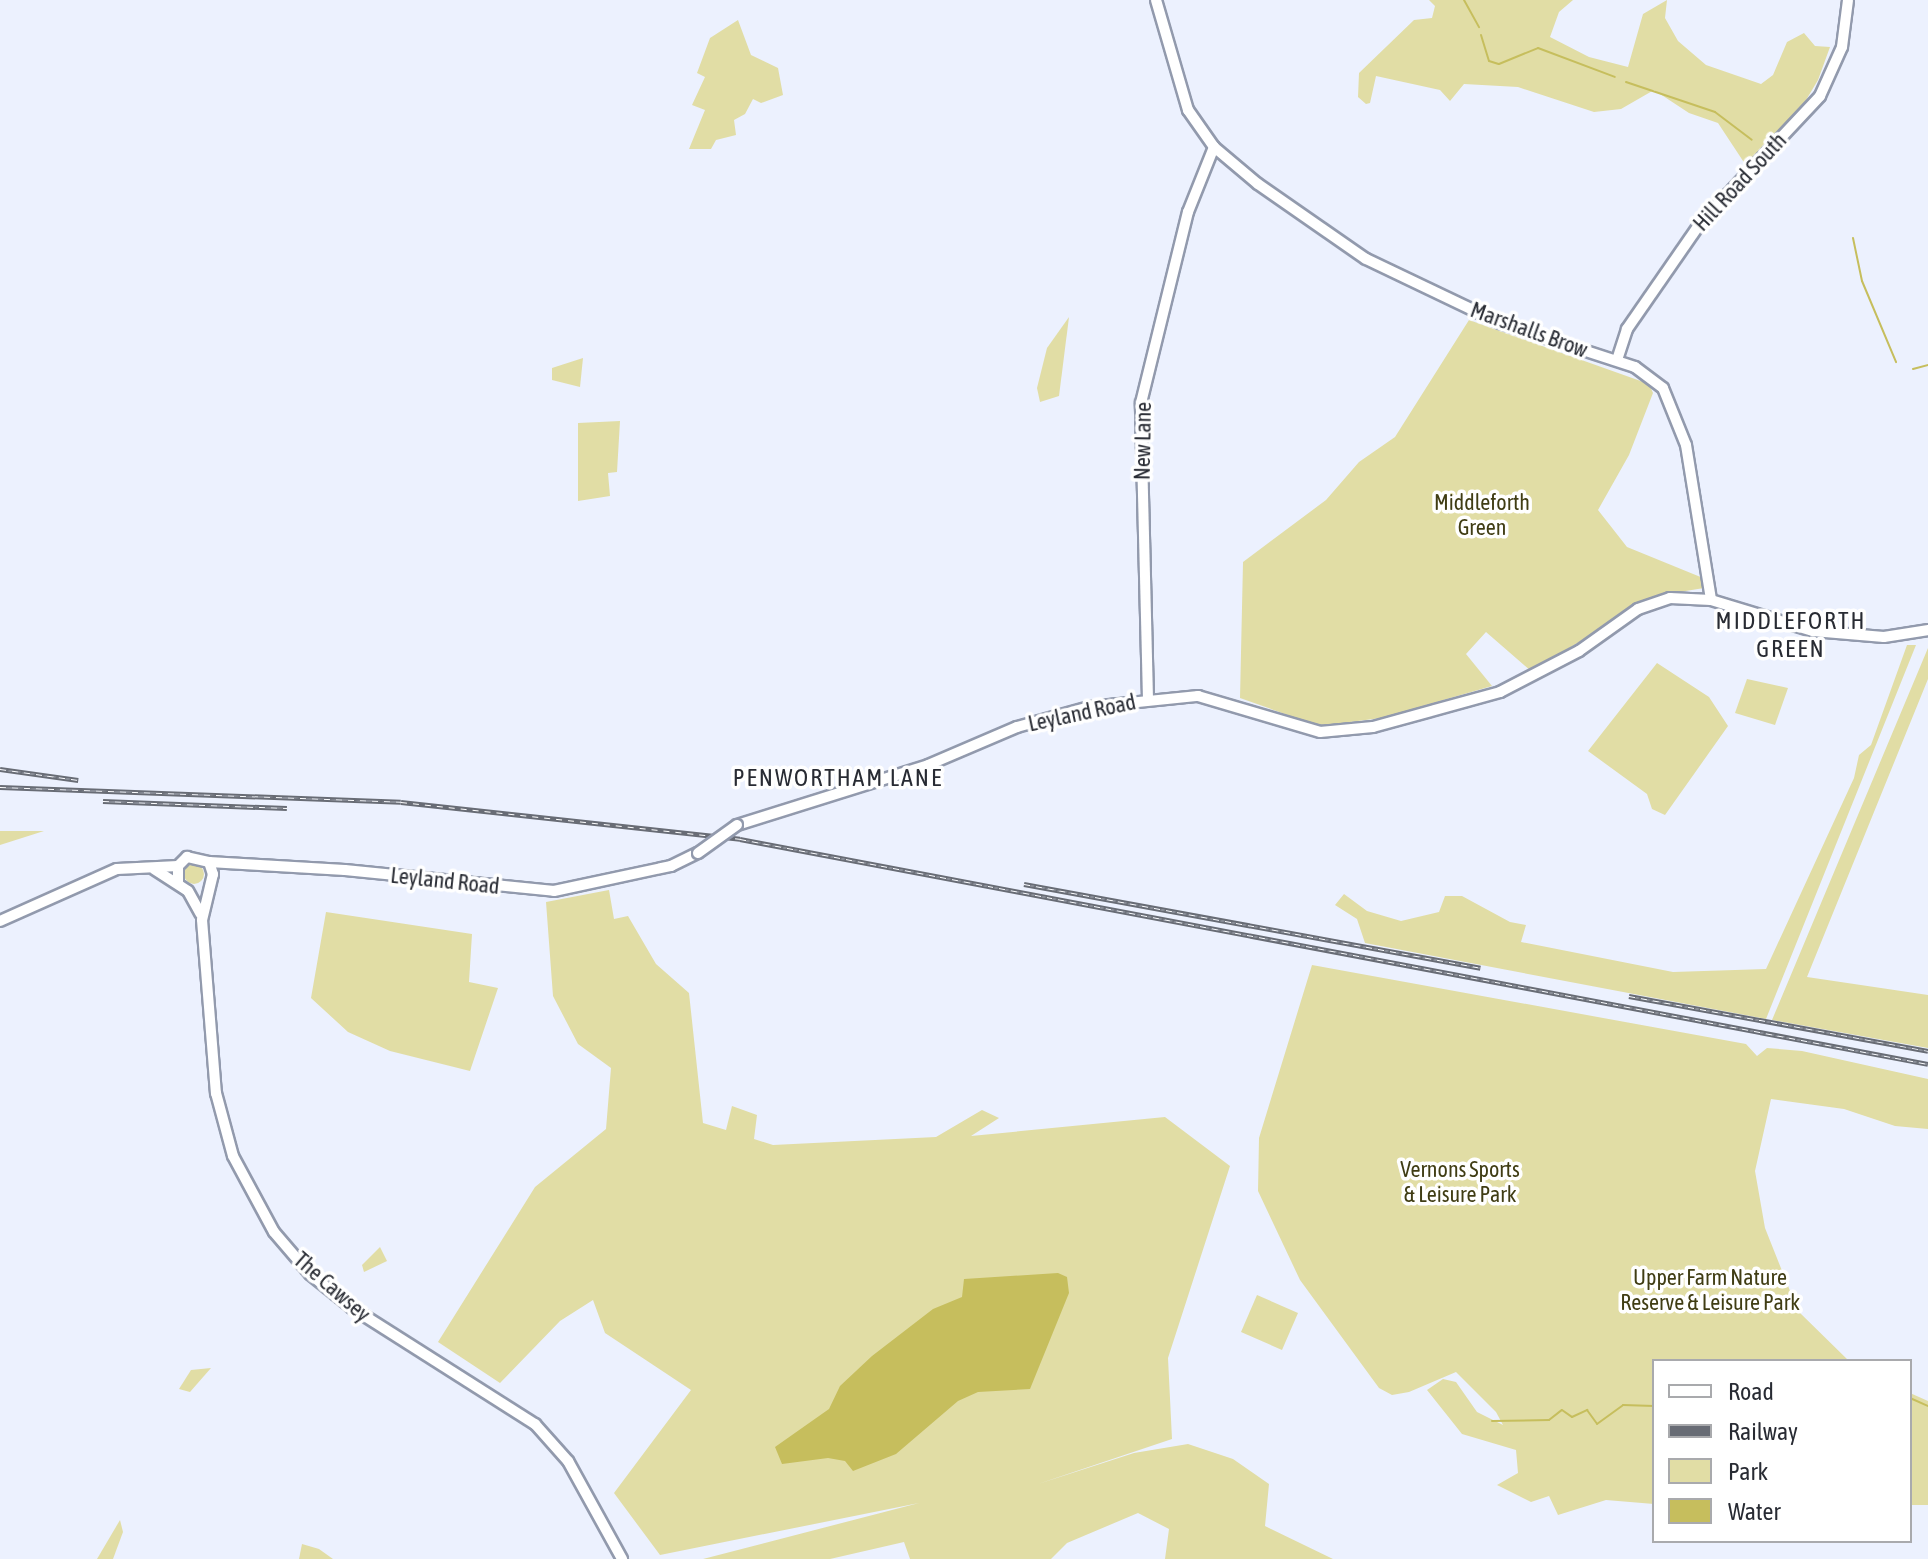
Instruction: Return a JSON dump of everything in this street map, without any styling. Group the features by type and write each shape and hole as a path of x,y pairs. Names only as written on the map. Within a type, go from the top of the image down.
{"street":[{"name":"Marshalls Brow","path":"1156,0 1177,83 1188,110 1214,147 1366,259 1531,336 1617,360 1654,379 1675,408 1711,600"},
{"name":"Hill Road South","path":"1617,360 1627,329 1699,225 1820,96 1842,47 1848,0"},
{"name":"New Lane","path":"1148,699 1141,403 1188,212 1214,147"},
{"name":"Leyland Road","path":"209,862 228,866 345,870 554,891 671,866 698,853 737,825 966,752 1055,714 1148,699 1198,696 1308,730 1343,733 1500,692 1579,651 1657,600 1711,600 1813,631 1884,637 1928,630"},
{"path":"0,921 117,869 178,866 193,855 209,862 211,879"},
{"path":"178,866 178,882"},
{"path":"153,868 188,891 200,891 228,866"},
{"name":"The Cawsey","path":"211,879 202,920 213,1072 223,1125 244,1181 274,1232 310,1274 348,1305 535,1424 568,1461 622,1559"},
{"name":"The Cawsey","path":"188,891 202,920"}],"green space":[{"path":"1429,0 1573,0 1559,12 1550,37 1589,57 1628,67 1643,14 1667,0 1665,18 1678,41 1706,65 1761,84 1773,75 1787,42 1804,33 1815,46 1830,47 1818,80 1794,120 1747,167 1718,123 1689,113 1654,90 1621,109 1594,112 1518,87 1464,84 1450,101 1440,90 1376,76 1370,103 1366,104 1358,97 1359,73 1414,20 1432,18 1435,6"},
{"path":"738,20 751,55 778,68 783,95 761,103 753,99 745,114 734,120 736,135 716,140 711,149 689,149 705,110 692,105 705,77 697,73 710,38"},
{"path":"1069,317 1059,396 1040,402 1037,388 1047,348"},
{"name":"Middleforth Green","path":"1469,320 1649,384 1653,393 1629,455 1598,510 1627,547 1703,578 1704,588 1655,596 1531,671 1486,632 1466,654 1492,686 1381,718 1319,726 1240,698 1243,562 1326,500 1359,462 1395,437"},
{"path":"583,358 580,387 552,380 552,368"},
{"path":"620,421 617,472 608,473 610,496 578,501 578,423"},
{"path":"1907,645 1916,645 1766,1019 1365,943 1357,919 1335,905 1344,894 1367,911 1401,921 1439,912 1445,896 1462,896 1510,922 1526,925 1521,942 1673,972 1766,969 1854,778 1859,755 1871,745"},
{"path":"1928,648 1928,679 1807,977 1928,995 1928,1048 1772,1020"},
{"path":"1657,663 1709,697 1728,726 1665,815 1652,809 1647,794 1588,751"},
{"path":"1747,679 1788,688 1775,725 1735,713"},
{"path":"0,831 44,831 0,845"},
{"path":"190,864 198,864 204,874 198,884 190,884 184,878 184,870"},
{"path":"609,890 614,919 628,916 656,964 689,993 703,1123 726,1130 732,1106 757,1115 754,1139 773,1145 936,1137 982,1110 999,1118 971,1136 1165,1117 1230,1166 1168,1358 1172,1439 1038,1484 1134,1453 1188,1444 1233,1459 1269,1484 1265,1526 1333,1559 1165,1559 1169,1529 1138,1513 1067,1543 1051,1559 910,1559 904,1542 830,1559 703,1559 919,1503 660,1555 614,1493 691,1390 605,1333 593,1300 560,1321 500,1383 438,1342 535,1187 606,1129 611,1068 578,1044 553,996 546,902"},
{"path":"326,912 472,934 469,982 498,988 470,1071 390,1051 348,1032 311,998"},
{"name":"Vernons Sports & Leisure Park","path":"1312,965 1746,1044 1757,1056 1767,1048 1802,1051 1928,1079 1928,1129 1895,1126 1844,1109 1771,1099 1755,1171 1765,1228 1798,1311 1847,1359 1652,1359 1652,1504 1606,1500 1558,1515 1549,1496 1531,1502 1497,1485 1518,1473 1516,1450 1462,1434 1427,1390 1443,1379 1456,1382 1477,1412 1503,1425 1496,1412 1456,1372 1409,1392 1392,1395 1379,1388 1300,1280 1258,1191 1259,1138"},
{"path":"380,1247 387,1261 364,1272 362,1265"},
{"path":"1257,1295 1298,1313 1282,1350 1241,1332"},
{"path":"211,1368 190,1392 179,1389 191,1370"},
{"path":"1912,1394 1928,1401 1928,1505 1912,1505"},
{"path":"120,1520 123,1532 113,1559 97,1559"},
{"path":"302,1544 319,1549 333,1559 299,1559"}],"water":[{"path":"1058,1273 1067,1277 1069,1293 1030,1389 978,1392 958,1401 896,1454 853,1471 845,1461 828,1458 782,1464 775,1447 829,1409 840,1386 872,1356 933,1309 962,1297 964,1279"}],"waterway":[{"path":"1464,0 1479,27"},
{"path":"1481,35 1489,61 1499,64 1538,48 1615,77"},
{"path":"1626,82 1715,112 1752,140"},
{"path":"1853,238 1862,281 1896,362"},
{"path":"1913,369 1928,365"},
{"path":"1912,1399 1928,1406"},
{"path":"1492,1421 1549,1420 1562,1410 1572,1417 1587,1410 1597,1424 1623,1405 1652,1406"}],"railway":[{"path":"0,769 78,780"},
{"path":"0,787 401,802 740,839 1928,1064"},
{"path":"103,801 287,808"},
{"path":"1024,884 1480,968"},
{"path":"1629,996 1928,1051"}],"district":[{"name":"MIDDLEFORTH GREEN","path":"1791,635"},
{"name":"PENWORTHAM LANE","path":"838,778"}],"park label":[{"name":"Upper Farm Nature Reserve & Leisure Park","path":"1710,1290"}]}
